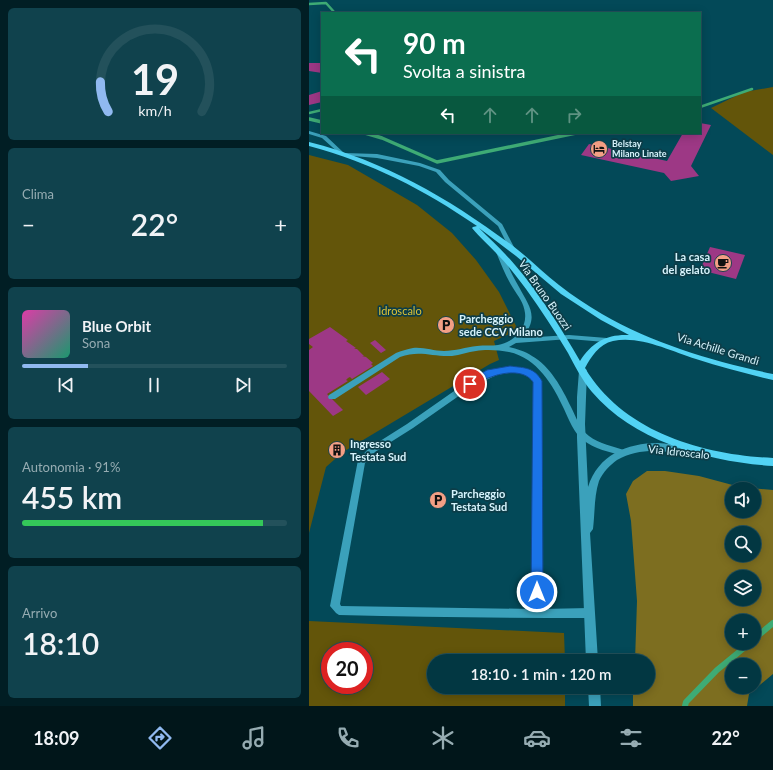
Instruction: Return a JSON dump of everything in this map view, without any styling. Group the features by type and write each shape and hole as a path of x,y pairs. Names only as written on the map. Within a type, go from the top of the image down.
{"main road":[{"name":"Via Bruno Buozzi","path":"309,144 385,169 429,191 512,249 571,297 625,329 656,343"},
{"name":"Via Bruno Buozzi","path":"452,207 498,250 524,280 582,369"},
{"path":"656,343 630,337 605,340 589,351 582,369 599,394 616,410 631,421 681,445 733,459 773,462"},
{"name":"Via Achille Grandi","path":"656,343 746,372 773,378"}],"street":[{"name":"Via Idroscalo","path":"582,369 581,390 585,555 592,654"},
{"name":"Via Idroscalo","path":"585,555 595,478 605,465 623,453 636,449 653,447 733,459"},
{"path":"594,694 595,706"}],"lane":[{"name":"Via Bruno Buozzi","path":"309,132 324,137 343,154 377,156 420,165 438,171 447,181 500,225 512,249"},
{"path":"498,250 528,310 529,318 527,328 516,341"},
{"path":"495,348 516,341 561,337 605,340"},
{"path":"332,397 409,350 418,349 447,354 478,348 495,348 523,353 543,368 582,434 596,443 623,453"},
{"path":"537,614 537,381 533,374 526,372 510,370 500,371 480,377 410,426 372,450 361,462 335,606 337,610 347,611 537,614 589,613"}],"green space":[{"path":"773,87 773,155 711,108 744,92"},
{"name":"Idroscalo","path":"309,155 348,165 417,205 452,233 476,260 499,292 518,330 494,341 499,360 343,452 326,467 309,533"},
{"path":"309,621 564,633 565,654 427,654 427,694 565,694 565,706 309,706"}],"shaded area":[{"path":"647,471 665,471 699,476 725,483 725,518 761,518 761,489 773,490 773,674 761,684 761,658 725,658 725,694 749,694 747,706 633,706 633,694 655,694 655,654 635,654 637,601 631,521 626,494 633,481"}],"building":[{"path":"309,63 321,63 321,73 309,71"},
{"path":"321,91 321,102 309,105 309,95"},
{"name":"Belstay Milano Linate","path":"701,123 711,125 691,166 699,176 671,181 664,173 581,155 589,144 667,161 682,134 701,134"},
{"name":"La casa del gelato","path":"710,247 745,255 736,279 700,270"},
{"path":"330,327 348,340 346,341 364,356 362,356 366,357 373,363 371,364 373,366 352,379 350,377 348,378 346,380 348,381 327,394 343,410 333,416 309,391 309,350 313,347 309,344 309,339"},
{"path":"375,340 386,350 381,353 370,343"},
{"path":"382,372 390,379 366,395 358,387"}],"waterway":[{"path":"309,4 326,3 334,12"},
{"path":"701,107 752,89"},
{"path":"309,113 321,110"},
{"path":"309,119 321,122"},
{"path":"368,134 382,138 437,162 571,134"},
{"path":"761,633 773,623"},
{"path":"685,706 686,702 717,670 741,650"}],"place":[{"name":"Belstay Milano Linate","path":"599,149"},
{"name":"La casa del gelato","path":"723,263"},
{"name":"Parcheggio sede CCV Milano","path":"446,325"},
{"name":"Ingresso Testata Sud","path":"337,450"},
{"name":"Parcheggio Testata Sud","path":"438,500"}],"route":[{"path":"470,384 480,377 490,373 510,370 519,370 533,374 537,381 537,592"}]}
